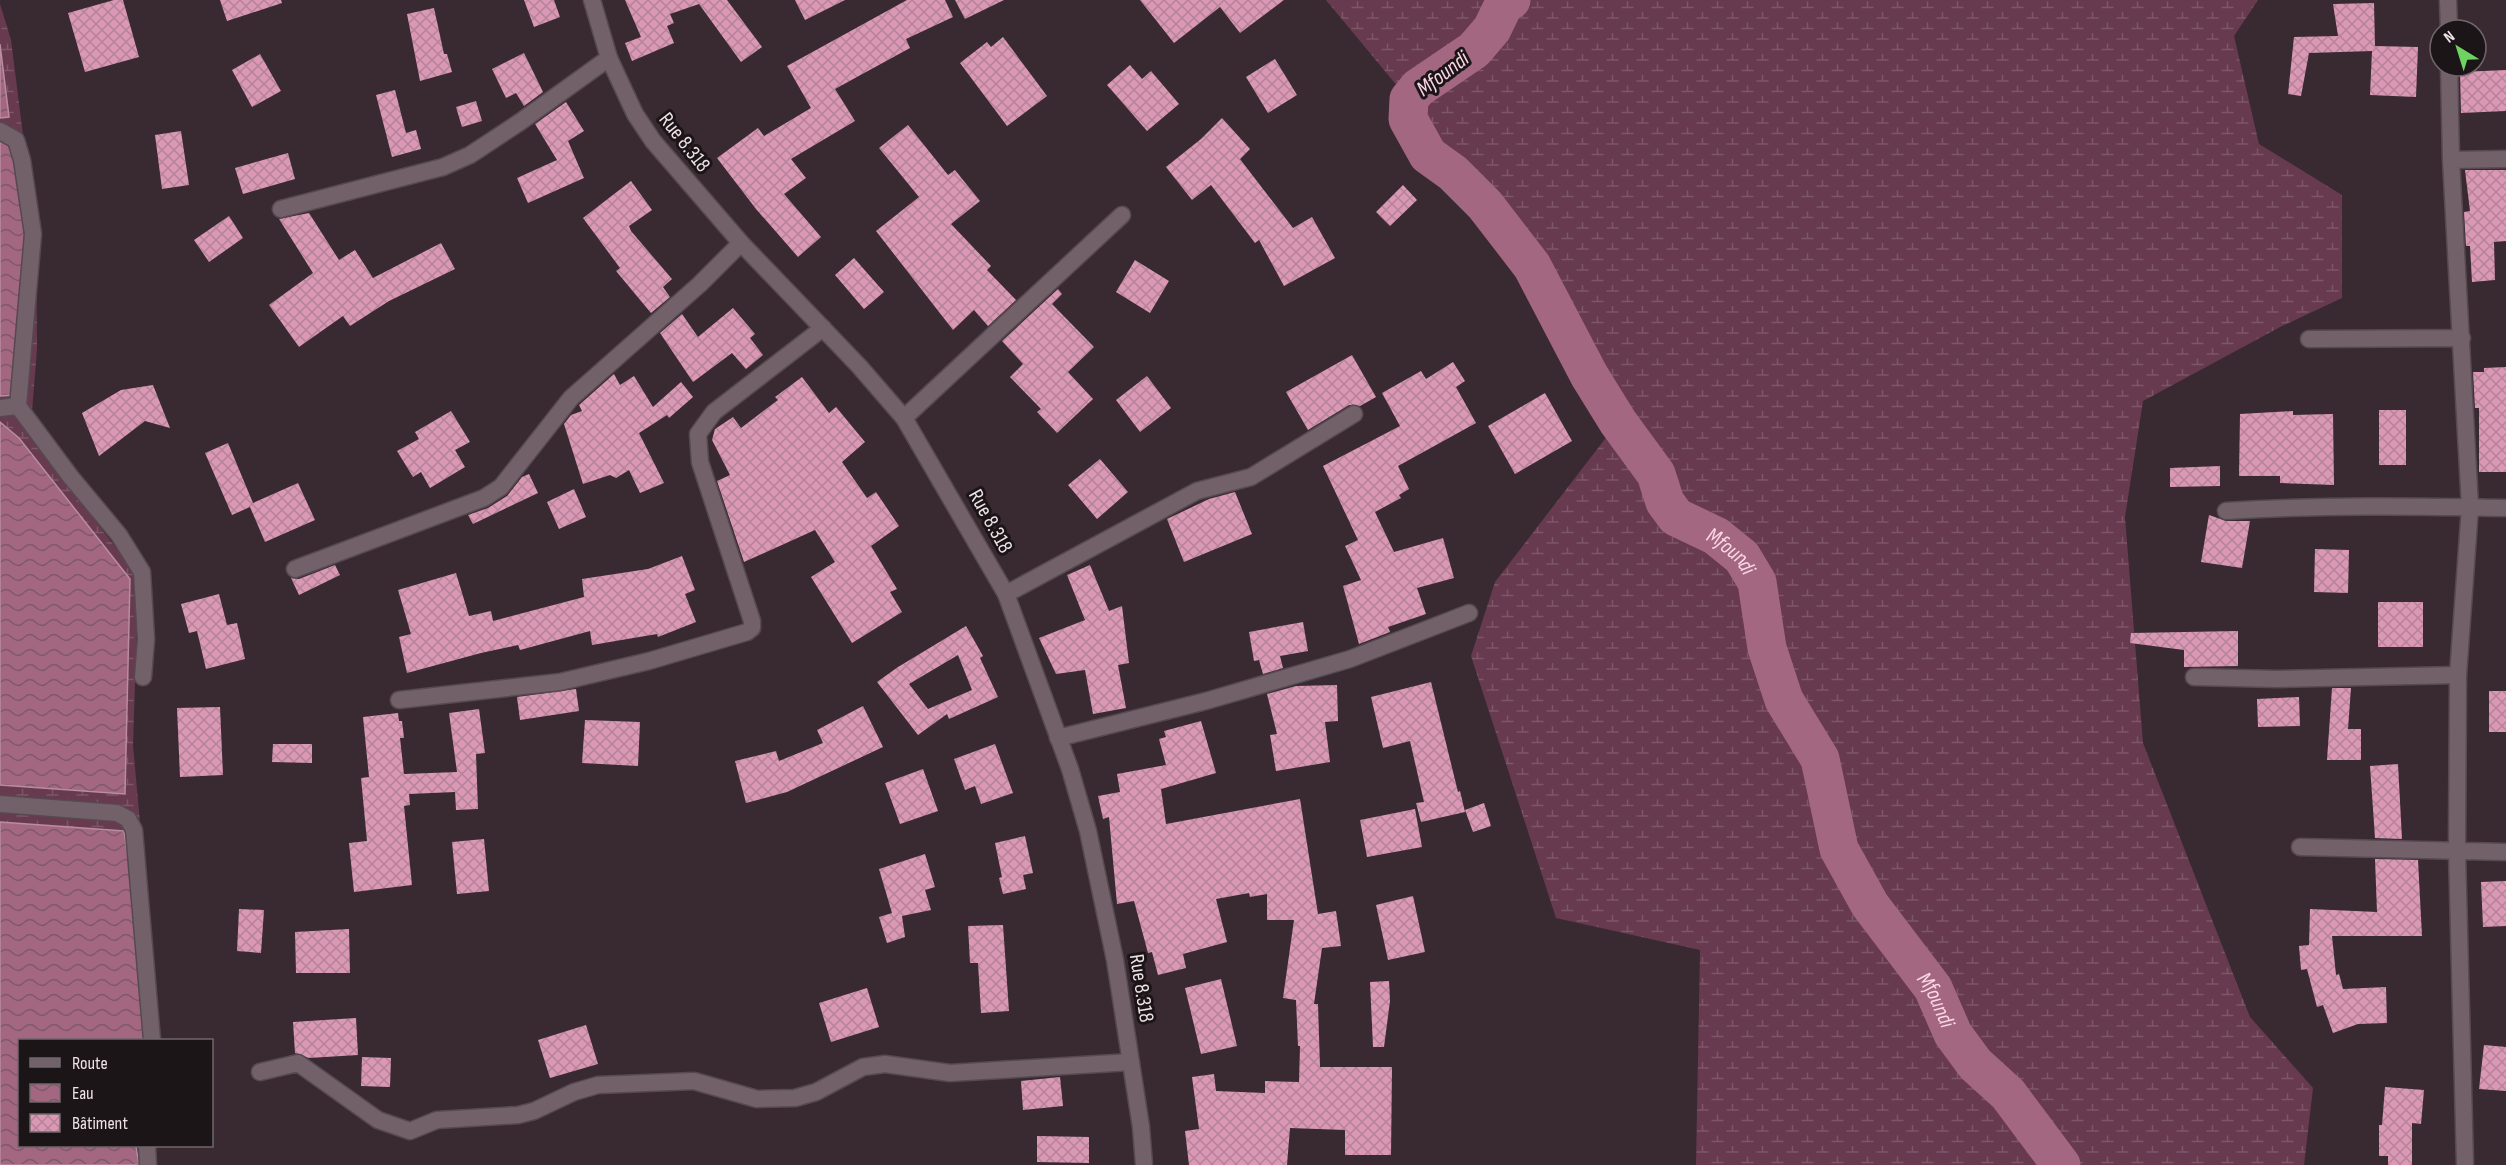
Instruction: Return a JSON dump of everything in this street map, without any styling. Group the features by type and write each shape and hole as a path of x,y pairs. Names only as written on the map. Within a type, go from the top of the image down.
{"street":[{"name":"Rue 8.318","path":"592,0 609,58 635,114 653,141 741,243 824,328 904,418 943,481 1006,594 1058,738 1088,831 1115,960 1144,1165"},
{"path":"2448,0 2449,18"},
{"path":"281,209 443,167 461,159 520,122 609,58"},
{"path":"2450,78 2451,160 2470,507 2458,675 2457,852 2465,1165"},
{"path":"0,131 16,140 22,160 33,234 18,406 69,476 119,535 142,572 146,639 143,676"},
{"path":"2451,160 2506,159"},
{"path":"904,418 1122,215"},
{"path":"295,569 484,498 501,487 571,398 700,284 741,243"},
{"path":"399,700 560,682 650,661 747,632 752,628 752,621 700,462 698,434 714,412 824,328"},
{"path":"2309,339 2462,338"},
{"path":"0,408 18,406"},
{"path":"1006,594 1197,491 1251,477 1354,414"},
{"path":"2226,511 2307,506 2506,508"},
{"path":"1058,738 1206,701 1350,659 1469,614"},
{"path":"2194,677 2277,679 2458,675"},
{"path":"0,804 117,813 128,819 134,830 152,1039"},
{"path":"2300,847 2506,852"},
{"path":"260,1072 298,1062 378,1120 410,1131 437,1120 518,1115 534,1111 574,1092 598,1085 694,1081 757,1099 795,1098 816,1092 863,1067 885,1065 950,1072 1131,1062"},
{"path":"147,1147 148,1165"}],"green space":[{"path":"1326,0 2258,0 2234,36 2259,144 2342,195 2342,298 2282,326 2143,401 2125,517 2143,743 2250,1017 2313,1088 2304,1165 1696,1165 1700,950 1556,918 1471,656 1495,582 1618,422 1524,256 1485,205 1424,146 1410,117 1408,99"},
{"path":"0,4 11,40 36,238 37,349 30,436 133,570 138,587 133,746 160,1039 147,1039 124,831 0,822 0,785 125,793 130,580 19,438 0,422 0,396 14,395 0,136 0,118 9,117 0,44"}],"water":[{"path":"0,44 9,117 0,118"},
{"path":"0,136 15,144 29,231 14,395 0,396"},
{"path":"0,422 19,438 130,579 125,794 0,785"},
{"path":"0,822 124,831 139,932 147,1039 18,1039 18,1147 136,1147 139,1165 0,1165"}],"building":[{"path":"114,0 123,0 139,57 85,72 68,13"},
{"path":"220,0 281,0 282,3 227,21"},
{"path":"524,0 554,0 560,17 534,27"},
{"path":"625,0 727,0 762,47 741,62 699,4 670,14 674,23 667,26 674,43 632,61 625,43 641,37"},
{"path":"795,0 845,0 805,20"},
{"path":"907,0 945,0 953,17 906,39 910,48 835,89 855,121 791,159 806,178 784,194 821,237 798,257 756,209 717,158 758,128 764,136 811,108 787,66"},
{"path":"955,0 1004,0 965,19"},
{"path":"1140,0 1284,0 1240,33 1220,7 1174,43"},
{"path":"2374,3 2375,46 2418,47 2416,97 2370,95 2372,51 2309,53 2301,96 2288,94 2294,37 2338,36 2333,4"},
{"path":"434,8 444,54 447,54 452,72 420,81 407,14"},
{"path":"1003,37 1047,96 1007,126 960,63 987,42 991,47"},
{"path":"524,53 543,92 524,106 516,93 506,98 492,69"},
{"path":"260,54 281,91 252,107 232,70"},
{"path":"1275,59 1297,95 1268,113 1246,77"},
{"path":"1130,65 1142,79 1151,71 1179,104 1147,131 1107,85"},
{"path":"2506,70 2506,111 2461,113 2460,78 2488,78 2488,71"},
{"path":"395,90 406,133 416,130 421,149 392,157 376,95"},
{"path":"476,101 482,121 462,127 456,107"},
{"path":"566,102 584,131 568,141 584,178 528,203 517,178 557,160 535,124"},
{"path":"1222,118 1250,149 1240,159 1293,228 1312,217 1335,258 1284,286 1259,240 1255,243 1211,185 1192,200 1166,167 1201,139"},
{"path":"908,125 948,175 955,170 980,201 951,224 991,266 987,270 1016,300 988,326 974,310 953,330 876,231 919,197 879,148"},
{"path":"181,131 189,185 162,189 155,135"},
{"path":"288,153 295,179 243,194 235,168"},
{"path":"2465,170 2506,170 2506,241 2494,242 2495,280 2472,282 2470,246 2466,246 2464,212 2470,211"},
{"path":"631,181 652,210 629,226 631,231 672,279 663,287 670,297 651,313 616,271 620,268 583,218"},
{"path":"1403,185 1417,200 1390,226 1376,212"},
{"path":"309,213 339,260 355,250 373,278 441,243 455,269 389,301 350,326 343,316 299,347 269,305 313,273 279,219"},
{"path":"229,216 243,238 209,262 194,240"},
{"path":"854,258 884,292 864,309 835,275"},
{"path":"1135,260 1169,281 1150,313 1116,292"},
{"path":"1058,289 1062,294 1052,304 1094,347 1068,372 1093,399 1057,433 1037,412 1041,409 1010,377 1023,364 1002,341"},
{"path":"733,308 755,334 750,338 763,355 746,369 732,353 693,382 660,333 682,314 698,337"},
{"path":"1352,355 1376,397 1360,406 1349,405 1308,430 1286,392"},
{"path":"1453,362 1465,381 1456,387 1476,423 1398,466 1409,489 1399,495 1401,498 1375,512 1394,552 1443,538 1454,578 1417,588 1426,614 1388,627 1390,632 1359,644 1343,586 1361,580 1345,546 1358,540 1323,466 1400,426 1382,393 1421,371 1426,379"},
{"path":"2506,367 2506,472 2479,472 2479,408 2475,408 2473,372 2484,372 2484,368"},
{"path":"614,374 620,385 634,376 653,407 681,382 693,397 669,418 667,415 639,433 664,483 640,493 629,470 616,478 610,475 583,484 564,424 571,415 582,411 579,405"},
{"path":"1147,376 1171,408 1140,432 1116,400"},
{"path":"802,377 829,413 836,407 865,442 842,462 867,498 876,492 899,526 871,546 897,589 890,592 902,612 852,643 811,577 835,562 815,530 744,562 717,481 730,475 712,440 715,429 733,417 741,428 778,400 775,397"},
{"path":"153,385 170,428 145,421 99,456 82,413 121,390"},
{"path":"1545,393 1572,441 1515,474 1488,426"},
{"path":"2379,410 2406,410 2406,465 2379,465"},
{"path":"451,411 470,442 455,450 465,467 430,488 421,472 413,477 397,451 419,439 415,432"},
{"path":"2293,411 2293,415 2333,414 2334,485 2280,483 2280,476 2239,476 2240,414"},
{"path":"228,443 253,503 298,483 315,520 265,542 250,507 232,515 205,453"},
{"path":"1100,459 1128,492 1097,519 1068,485"},
{"path":"2220,466 2220,486 2170,487 2170,468"},
{"path":"529,474 538,493 473,524 468,515 488,508 507,496 522,477"},
{"path":"574,489 586,517 559,529 547,502"},
{"path":"1235,492 1252,534 1184,562 1167,519 1209,499"},
{"path":"2209,515 2226,521 2250,521 2242,568 2201,562"},
{"path":"2315,549 2349,550 2348,593 2314,592"},
{"path":"682,556 695,590 685,594 696,622 658,637 657,634 592,645 590,631 520,650 518,645 481,653 407,673 399,637 411,634 398,590 456,573 469,616 491,611 493,621 584,597 582,579 648,569"},
{"path":"335,565 340,575 299,595 291,578 299,579"},
{"path":"1090,565 1109,611 1122,606 1129,663 1118,665 1126,708 1093,714 1085,670 1056,674 1039,638 1085,620 1067,575"},
{"path":"219,594 227,625 237,623 245,659 206,669 197,631 189,633 181,604"},
{"path":"2378,602 2423,602 2423,647 2378,647"},
{"path":"1303,622 1308,651 1280,656 1283,668 1263,674 1259,660 1254,661 1249,632"},
{"path":"966,626 983,656 980,658 998,697 949,719 947,714 918,735 877,682","holes":["958,655 972,690 928,709 909,684"]},
{"path":"2238,631 2238,666 2184,667 2184,650 2130,643 2131,633"},
{"path":"1431,682 1465,812 1421,822 1416,803 1424,802 1410,741 1383,748 1371,697"},
{"path":"1337,685 1338,721 1325,722 1330,762 1276,771 1270,735 1277,734 1267,694 1296,686"},
{"path":"2332,688 2351,688 2348,729 2361,729 2361,760 2327,760"},
{"path":"576,689 579,711 520,720 517,697"},
{"path":"2489,691 2506,691 2506,732 2489,732"},
{"path":"2299,697 2300,726 2258,727 2257,699"},
{"path":"863,706 883,747 787,792 746,803 735,761 776,751 779,761 823,743 817,730"},
{"path":"220,707 223,775 180,777 177,708"},
{"path":"479,709 485,753 476,754 478,809 456,810 455,792 409,794 410,805 404,806 412,885 354,892 349,843 367,841 361,778 369,777 363,717 398,713 399,721 402,721 404,738 400,738 404,774 457,772 449,713"},
{"path":"585,720 640,722 638,766 582,763"},
{"path":"1201,721 1216,773 1161,789 1166,824 1300,799 1318,914 1336,911 1341,946 1322,948 1314,1004 1318,1004 1320,1067 1392,1067 1391,1155 1345,1155 1345,1130 1290,1128 1287,1165 1189,1165 1185,1131 1199,1129 1192,1077 1214,1074 1216,1091 1265,1093 1265,1081 1299,1082 1300,1046 1298,1046 1296,1000 1283,998 1294,920 1267,920 1267,894 1250,897 1249,893 1216,899 1227,942 1183,954 1186,968 1158,975 1152,952 1148,953 1134,901 1117,904 1109,817 1103,819 1098,796 1120,792 1117,774 1166,765 1159,739 1166,737 1164,731"},
{"path":"273,744 312,744 312,763 272,762"},
{"path":"995,744 1013,793 981,804 975,786 965,790 954,759"},
{"path":"2398,764 2402,839 2375,838 2370,766"},
{"path":"923,769 938,811 900,824 885,783"},
{"path":"1484,803 1491,826 1473,832 1465,810"},
{"path":"1415,809 1422,847 1367,857 1360,820"},
{"path":"1025,836 1033,873 1023,875 1026,889 1003,894 995,843"},
{"path":"484,839 489,891 457,894 452,842"},
{"path":"925,854 935,887 925,890 931,910 902,916 905,937 887,943 879,917 892,913 879,869"},
{"path":"2375,859 2418,860 2422,936 2332,936 2336,975 2339,974 2343,989 2386,987 2387,1023 2358,1024 2333,1033 2323,1005 2317,1007 2307,969 2301,970 2299,946 2309,945 2310,909 2377,912"},
{"path":"2506,881 2506,926 2483,927 2481,882"},
{"path":"1413,896 1425,952 1388,960 1376,905"},
{"path":"239,909 264,910 261,953 237,951"},
{"path":"1003,925 1009,1011 981,1013 978,963 970,963 968,926"},
{"path":"349,929 350,973 296,973 295,932"},
{"path":"1221,979 1237,1046 1201,1054 1185,988"},
{"path":"1389,981 1390,1001 1384,1047 1373,1047 1370,982"},
{"path":"867,988 879,1027 831,1042 819,1003"},
{"path":"356,1018 358,1055 309,1058 295,1053 293,1022"},
{"path":"586,1025 598,1064 550,1078 538,1040"},
{"path":"2484,1045 2506,1047 2506,1091 2479,1089"},
{"path":"362,1057 391,1058 390,1087 361,1086"},
{"path":"1060,1077 1063,1106 1023,1110 1021,1081"},
{"path":"2385,1087 2424,1090 2421,1124 2412,1123 2412,1165 2388,1165 2388,1156 2379,1156 2379,1125 2382,1125"},
{"path":"1037,1136 1089,1137 1089,1163 1037,1162"}],"waterway":[{"name":"Mfoundi","path":"1511,0 1504,4 1492,29 1474,50 1418,88 1409,99 1408,119 1428,155 1453,173 1485,205 1532,266 1589,375 1618,422 1656,474 1665,502 1676,517 1716,536 1742,557 1757,582 1767,648 1784,700 1820,759 1839,849 1870,905 1933,988 1953,1034 1975,1064 2008,1094 2061,1165"}]}
